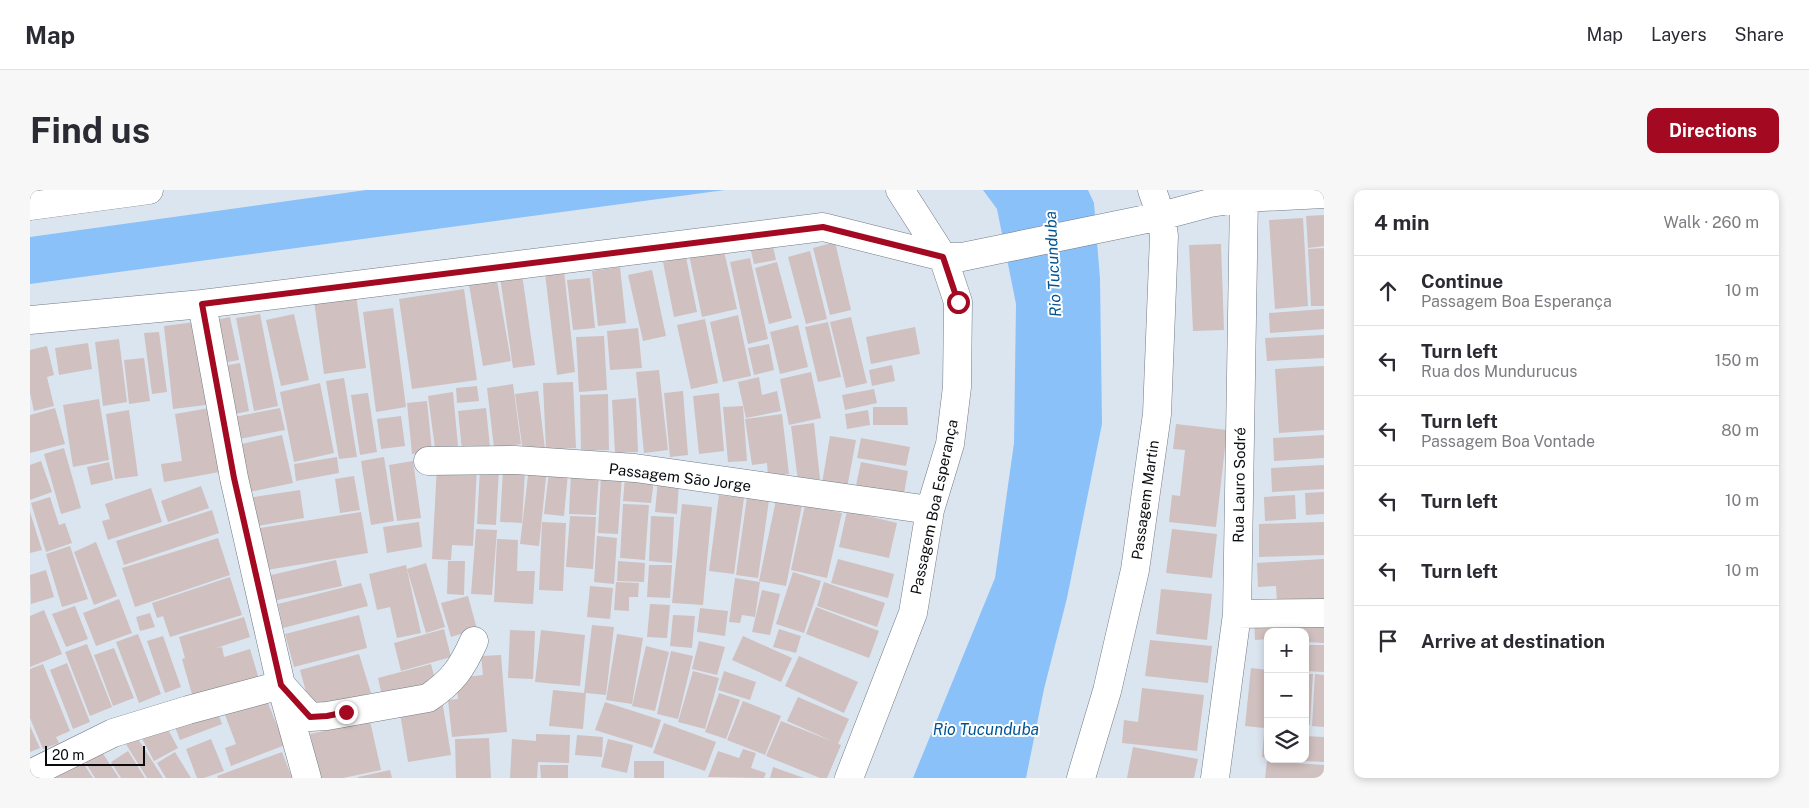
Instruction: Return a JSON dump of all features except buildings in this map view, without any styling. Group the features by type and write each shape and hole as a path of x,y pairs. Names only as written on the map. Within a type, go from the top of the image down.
{"street":[{"path":"30,206 149,190"},
{"name":"Passagem Boa Esperança","path":"849,778 913,613 930,510 950,444 957,387 958,302 952,257 900,190"},
{"name":"Passagem Martin","path":"1081,778 1107,691 1135,570 1157,414 1164,236 1150,218 1152,190"},
{"path":"30,320 202,304 823,227 952,257 1150,218 1244,194 1324,194"},
{"name":"Rua Lauro Sodré","path":"1216,778 1237,614 1244,194"},
{"path":"202,304 234,478 281,685 307,778"},
{"name":"Passagem São Jorge","path":"428,460 515,460 635,468 930,510"},
{"path":"1237,614 1324,613"},
{"path":"281,685 310,717 327,716 428,698 455,677 464,664 474,641"},
{"path":"30,774 113,733 188,710 281,685"}],"water":[{"path":"366,190 725,190 30,284 30,237"},
{"name":"Rio Tucunduba","path":"983,190 1088,190 1094,203 1100,279 1102,424 1067,598 1044,689 1026,778 913,778 995,578 1014,443 1016,304 997,209"}],"route":[{"path":"346,712 310,717 281,685 234,478 202,304 823,227 943,257 958,302"}]}
